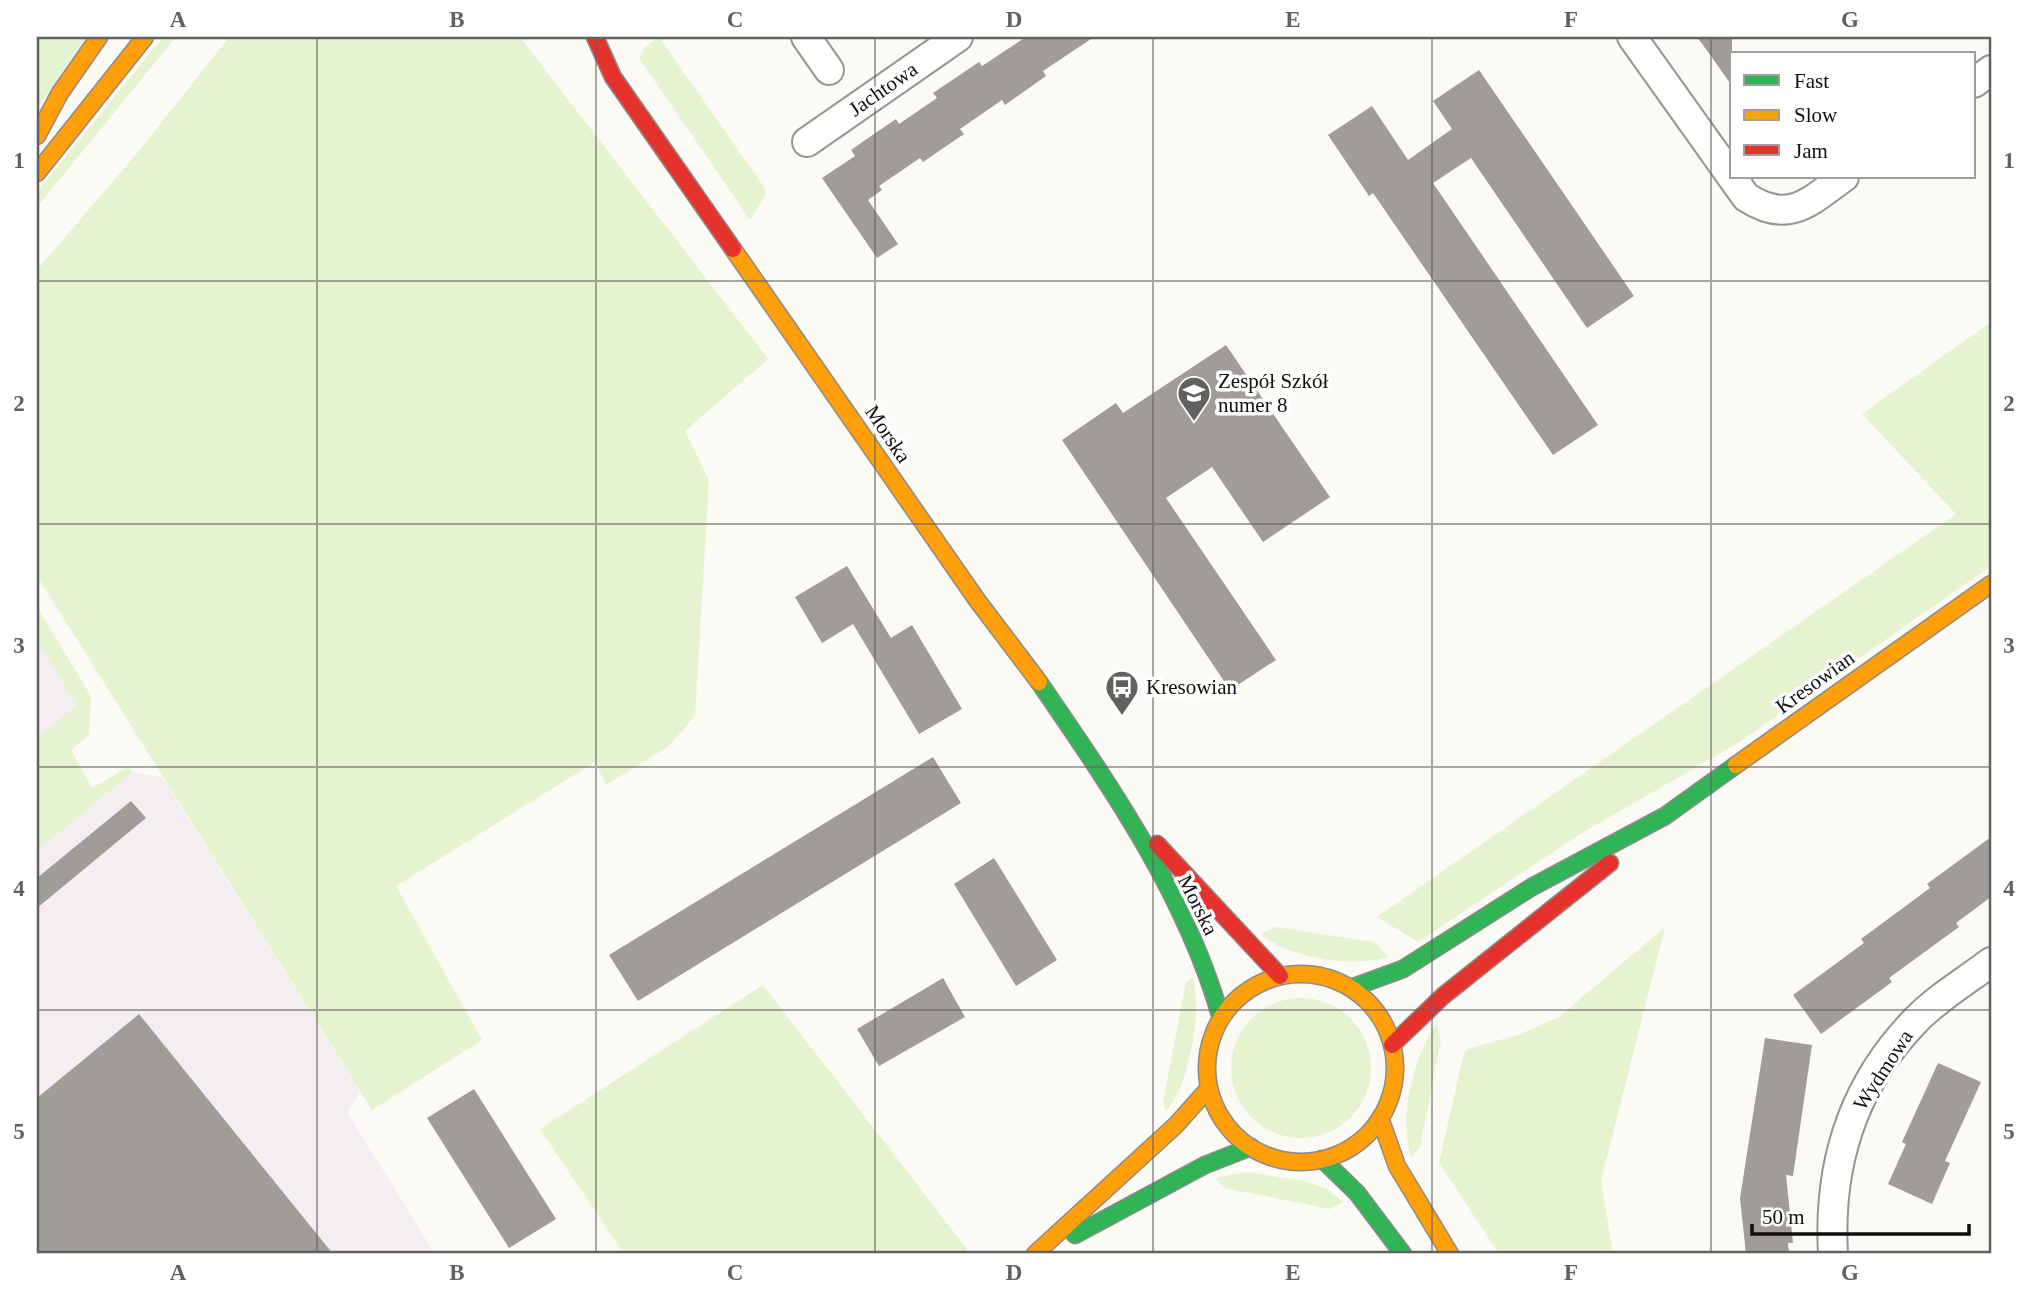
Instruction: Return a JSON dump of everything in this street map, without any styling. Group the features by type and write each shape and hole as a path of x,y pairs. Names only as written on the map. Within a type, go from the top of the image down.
{"main road":[{"path":"37,136 60,93 99,37"},
{"path":"37,173 145,37"},
{"name":"Morska","path":"595,37 613,77 976,600 1015,646 1129,814 1207,968 1221,1018"},
{"name":"Morska","path":"579,45 613,77"},
{"name":"Kresowian","path":"1392,1045 1430,1007 1562,905 1665,816 1991,584"},
{"name":"Morska","path":"1129,814 1245,943 1280,976"},
{"name":"Kresowian","path":"1351,989 1403,969 1532,887 1665,816"},
{"path":"1313,975 1351,989 1379,1016 1392,1045 1393,1086 1380,1118 1355,1144 1322,1159 1289,1161 1251,1147 1226,1125 1209,1088 1208,1052 1221,1018 1244,993 1280,976 1313,975"},
{"path":"1037,1254 1176,1125 1209,1088"},
{"path":"1380,1118 1397,1166 1450,1254"},
{"path":"1037,1254 1205,1165 1251,1147"},
{"path":"1322,1159 1357,1193 1404,1254"}],"street":[{"path":"806,37 829,70"},
{"name":"Jachtowa","path":"807,142 958,37"},
{"path":"1632,37 1730,175"},
{"path":"1976,81 1991,70"},
{"path":"1732,178 1746,197 1761,207 1791,210 1803,207 1843,178"},
{"name":"Wydmowa","path":"1833,1254 1834,1183 1841,1150 1862,1094 1915,1020 1991,962"}],"shaded area":[{"path":"37,632 81,702 37,766"},
{"path":"133,772 162,777 360,1092 347,1112 435,1254 37,1254 37,851"}],"green space":[{"path":"37,37 86,37 37,109"},
{"path":"163,37 176,37 37,207 37,192"},
{"path":"229,37 520,37 768,359 685,431 709,480 695,716 669,746 606,785 595,762 396,886 482,1040 372,1110 37,576 37,270 139,151"},
{"path":"659,37 764,187 766,195 750,220 639,58 645,47"},
{"path":"1991,322 1991,566 1741,741 1582,833 1418,942 1377,917 1956,514 1862,414"},
{"path":"37,607 91,696 89,735 71,750 92,788 128,767 133,772 37,851 37,738 77,705 37,640"},
{"path":"1275,927 1374,942 1389,957 1357,962 1305,955 1273,943 1260,934"},
{"path":"1665,927 1601,1180 1613,1254 1499,1254 1439,1163 1464,1053 1467,1049 1518,1035 1559,1017"},
{"path":"1193,977 1196,1008 1192,1047 1182,1084 1166,1111 1163,1102 1186,982"},
{"path":"763,985 967,1249 963,1254 624,1254 540,1129"},
{"path":"1301,998 1328,1004 1350,1019 1365,1041 1371,1068 1365,1095 1350,1117 1328,1132 1301,1138 1274,1132 1252,1117 1237,1095 1231,1068 1237,1041 1252,1019 1274,1004"},
{"path":"1436,1024 1441,1040 1420,1147 1411,1157 1407,1124 1410,1088 1421,1054"},
{"path":"1247,1172 1304,1181 1327,1189 1343,1202 1330,1209 1224,1188 1214,1178"}],"building":[{"path":"1026,37 1094,37 1043,71 1046,76 1005,105 1002,100 960,129 964,134 923,162 920,158 879,186 882,190 868,200 898,244 877,258 822,178 855,156 851,150 896,119 899,124 937,98 933,93 979,62 982,66"},
{"path":"1697,37 1732,37 1730,83"},
{"path":"1479,70 1634,296 1587,328 1471,158 1433,183 1598,425 1553,455 1373,193 1369,196 1328,135 1372,106 1408,160 1452,129 1433,101"},
{"name":"Zespół Szkół numer 8","path":"1226,345 1330,497 1263,542 1212,467 1166,498 1276,660 1230,690 1062,440 1116,403 1123,413"},
{"path":"847,566 891,638 912,625 962,709 919,734 853,624 822,643 795,597"},
{"path":"933,757 961,803 638,1001 609,955"},
{"path":"131,801 146,818 37,908 37,878"},
{"path":"1991,837 1991,897 1956,923 1959,927 1889,978 1892,982 1821,1034 1793,995 1864,943 1861,939 1930,888 1927,884"},
{"path":"994,858 1057,960 1016,986 954,884"},
{"path":"943,978 965,1017 879,1066 857,1029"},
{"path":"139,1014 333,1254 37,1254 37,1098"},
{"path":"1765,1038 1812,1045 1793,1176 1786,1175 1793,1243 1788,1243 1789,1254 1746,1254 1740,1198"},
{"path":"1938,1063 1981,1082 1945,1161 1950,1163 1932,1204 1888,1184 1906,1144 1902,1142"},
{"path":"474,1089 556,1219 509,1248 427,1118"}],"traffic: fast":[{"path":"1039,682 1119,802 1167,885 1188,928 1221,1018"},
{"path":"1351,988 1403,969 1532,887 1665,816 1736,765"},
{"path":"1075,1235 1205,1165 1251,1147"},
{"path":"1322,1159 1357,1193 1403,1254"}],"traffic: slow":[{"path":"37,136 60,93 99,37"},
{"path":"37,173 145,37"},
{"path":"733,249 977,600 1039,682"},
{"path":"1736,765 1991,584"},
{"path":"1301,974 1337,981 1367,1002 1388,1032 1395,1068 1388,1104 1367,1134 1337,1155 1301,1162 1265,1155 1235,1134 1214,1104 1207,1068 1214,1032 1235,1002 1265,981 1301,974"},
{"path":"1035,1254 1176,1125 1209,1088"},
{"path":"1380,1118 1397,1166 1450,1254"}],"traffic: jam":[{"path":"595,37 613,77 733,249"},
{"path":"1157,844 1280,976"},
{"path":"1392,1045 1443,996 1610,863"}],"place":[{"name":"Zespół Szkół numer 8","path":"1194,423"},
{"name":"Kresowian","path":"1122,717"}]}
